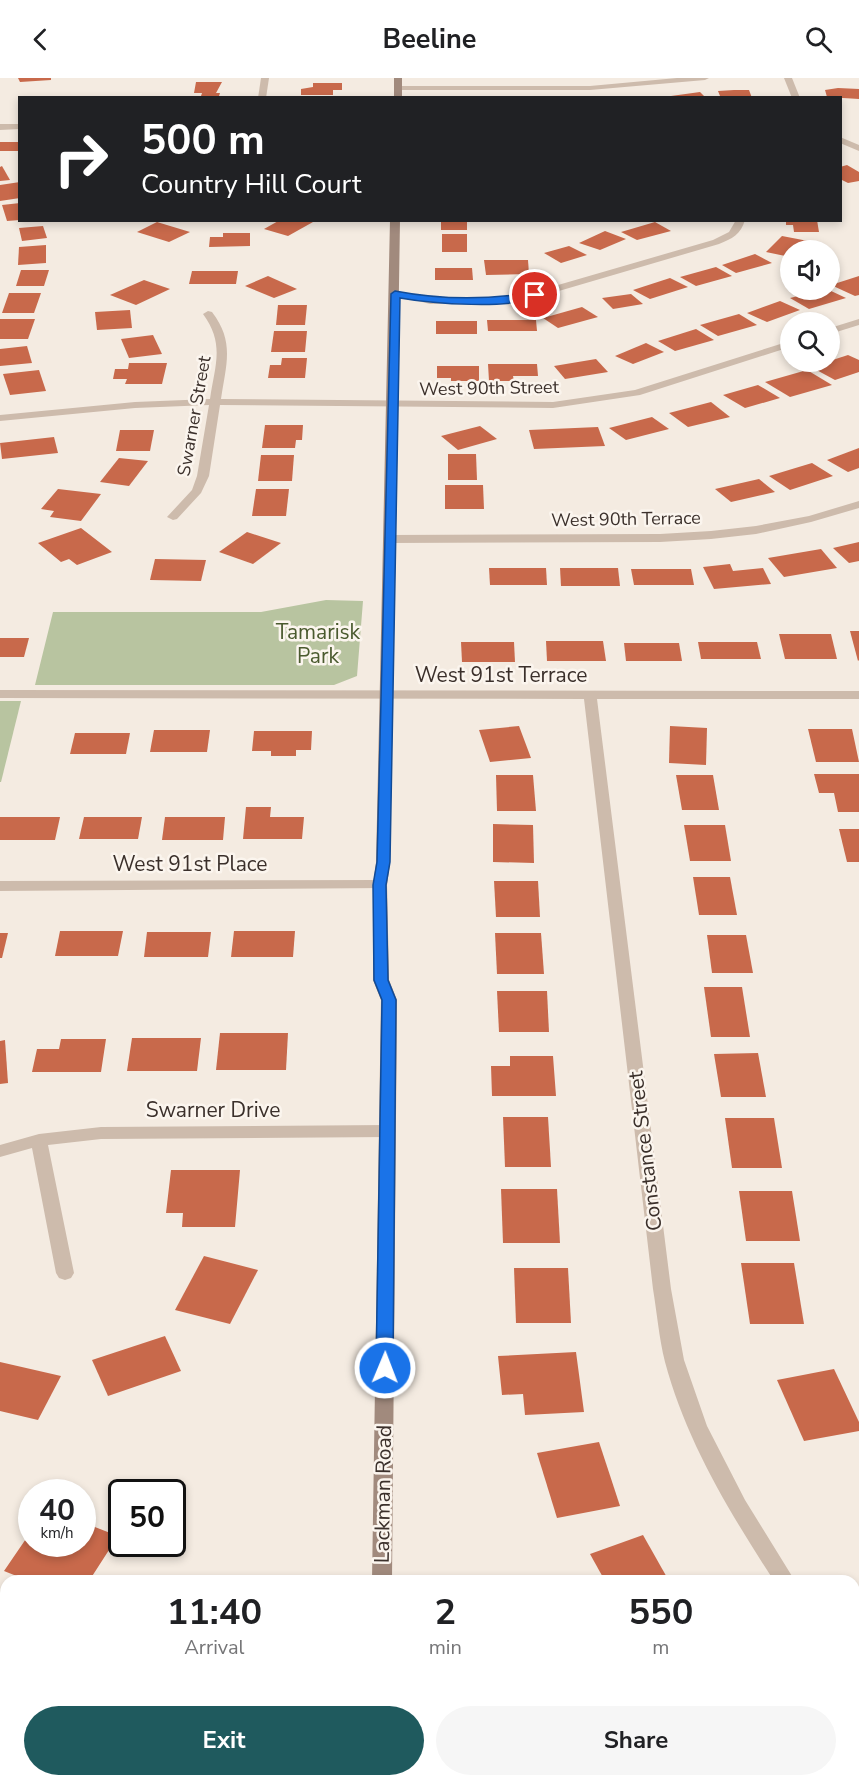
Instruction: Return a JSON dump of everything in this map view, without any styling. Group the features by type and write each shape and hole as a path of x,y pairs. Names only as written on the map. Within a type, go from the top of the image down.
{"main road":[{"path":"398,78 398,93"},
{"name":"Lackman Road","path":"382,1575 389,1000 381,980 380,885 383,862 387,694 395,222"}],"street":[{"path":"262,96 265,78"},
{"path":"398,93 590,88 705,78"},
{"path":"788,78 795,96"},
{"path":"0,127 18,126"},
{"path":"842,141 859,148"},
{"path":"395,294 430,301 502,300 535,295 716,242 729,237 739,229 741,222"},
{"name":"Swarner Street","path":"172,517 197,491 203,476 223,339 217,325 208,315"},
{"path":"840,328 859,322"},
{"name":"West 90th Street","path":"0,418 135,405 215,402 524,406 595,400 663,386 780,347"},
{"name":"West 90th Terrace","path":"389,539 660,538 711,535 756,530 811,519 859,504"},
{"name":"West 91st Terrace","path":"0,694 859,695"},
{"name":"Constance Street","path":"591,695 662,1289 676,1369 706,1450 752,1532 781,1575"},
{"name":"West 91st Place","path":"0,886 380,885"},
{"name":"Swarner Drive","path":"0,1151 39,1140 101,1133 388,1131"},
{"path":"39,1140 65,1273"}],"green space":[{"name":"Tamarisk Park","path":"326,600 363,601 357,676 334,685 35,685 53,612 261,612"},
{"path":"0,701 21,701 1,782 0,782"}],"building":[{"path":"18,78 51,78 51,80 20,82"},
{"path":"196,82 222,82 216,93 220,93 219,96 201,96 202,93 194,93"},
{"path":"313,83 342,83 342,90 333,90 333,95 301,95 301,89 313,87"},
{"path":"859,89 859,99 827,96 825,90"},
{"path":"749,90 751,96 720,96 718,91"},
{"path":"700,92 704,96 671,96"},
{"path":"0,142 18,142 18,151 0,151"},
{"path":"847,165 859,172 859,181 848,183 842,180 842,166"},
{"path":"2,166 10,180 0,181 0,167"},
{"path":"18,182 18,198 0,201 0,185"},
{"path":"18,203 18,220 7,221 2,205"},
{"path":"157,222 190,232 169,242 137,232"},
{"path":"276,222 313,222 288,236 264,229"},
{"path":"441,222 467,222 467,230 441,230"},
{"path":"655,222 671,231 637,240 621,232"},
{"path":"786,222 817,222 819,232 794,232 793,225 786,225"},
{"path":"43,226 47,238 22,241 19,228"},
{"path":"605,231 626,239 600,250 579,243"},
{"path":"223,233 250,233 250,246 209,247 210,237 223,237"},
{"path":"442,234 467,234 467,252 442,252"},
{"path":"782,236 803,240 780,240 780,255 766,252"},
{"path":"46,245 46,263 18,265 19,247"},
{"path":"569,246 587,255 561,263 544,253"},
{"path":"755,254 772,263 736,273 722,265"},
{"path":"484,260 528,260 529,274 486,275"},
{"path":"716,267 732,276 696,286 680,277"},
{"path":"435,268 472,268 473,280 435,280"},
{"path":"21,270 49,270 44,286 16,286"},
{"path":"192,271 238,271 236,284 189,284"},
{"path":"268,276 297,289 274,298 245,286"},
{"path":"859,276 859,295 855,296 840,289 840,282"},
{"path":"670,278 688,287 650,299 633,290"},
{"path":"144,280 170,289 136,305 110,295"},
{"path":"9,293 41,293 34,313 2,313"},
{"path":"631,294 643,304 613,309 602,298"},
{"path":"793,300 839,300 809,309"},
{"path":"780,301 800,310 780,312 780,317 767,322 747,313"},
{"path":"278,305 307,305 305,325 276,325"},
{"path":"582,307 598,317 558,328 543,318"},
{"path":"130,310 132,328 97,330 95,312"},
{"path":"739,314 757,325 718,336 700,325"},
{"path":"0,319 35,319 28,339 0,339"},
{"path":"487,320 536,320 537,331 488,331"},
{"path":"436,321 477,321 477,334 436,334"},
{"path":"696,329 714,340 675,351 658,341"},
{"path":"274,331 307,331 305,352 271,352"},
{"path":"153,335 162,354 129,358 121,339"},
{"path":"646,343 664,352 633,364 615,356"},
{"path":"27,346 32,363 0,366 0,349"},
{"path":"848,355 859,360 859,372 835,380 820,372 840,372 840,358"},
{"path":"282,358 307,358 305,378 268,378 270,365 281,365"},
{"path":"596,359 608,372 565,379 554,366"},
{"path":"129,363 167,363 162,384 125,384 127,379 113,379 115,369 128,369"},
{"path":"488,364 537,364 538,376 513,376 514,381 489,381"},
{"path":"437,366 479,366 479,381 451,381 451,378 437,378"},
{"path":"39,370 46,391 10,395 3,374"},
{"path":"800,372 810,372 832,385 790,397 765,382"},
{"path":"758,385 780,398 745,408 723,395"},
{"path":"711,402 730,417 688,427 669,413"},
{"path":"652,417 669,429 626,440 609,428"},
{"path":"265,425 303,425 302,440 296,440 295,448 262,448"},
{"path":"480,426 497,439 458,450 441,436"},
{"path":"598,427 605,446 534,449 529,430"},
{"path":"120,430 154,430 150,451 116,451"},
{"path":"54,437 58,453 2,459 0,443"},
{"path":"859,448 859,468 848,472 827,460"},
{"path":"448,454 476,454 477,480 448,480"},
{"path":"261,455 294,455 292,481 258,481"},
{"path":"119,458 148,461 129,486 100,482"},
{"path":"812,463 833,476 790,490 769,476"},
{"path":"759,479 775,492 731,502 715,489"},
{"path":"445,485 483,485 484,509 445,509"},
{"path":"58,489 101,494 81,521 50,517 54,511 41,509"},
{"path":"256,489 289,489 286,516 252,516"},
{"path":"81,528 112,552 77,565 69,559 61,562 38,543"},
{"path":"247,532 281,543 253,564 219,552"},
{"path":"859,542 859,561 849,563 833,548"},
{"path":"821,549 837,568 784,577 768,558"},
{"path":"155,559 206,560 201,581 150,580"},
{"path":"730,564 733,571 763,568 771,584 714,589 703,567"},
{"path":"489,568 546,568 547,585 490,585"},
{"path":"560,568 618,568 620,586 561,586"},
{"path":"631,569 691,569 694,585 634,585"},
{"path":"850,631 859,631 858,661"},
{"path":"779,634 831,634 837,659 785,659"},
{"path":"0,638 29,638 24,657 0,657"},
{"path":"546,641 603,641 606,661 547,661"},
{"path":"461,642 514,642 515,662 462,662"},
{"path":"698,642 757,642 761,659 701,659"},
{"path":"624,643 679,643 682,661 626,661"},
{"path":"519,726 531,758 490,762 479,730"},
{"path":"670,726 707,728 706,765 669,763"},
{"path":"808,729 852,729 859,762 816,762"},
{"path":"154,730 210,730 207,752 150,752"},
{"path":"254,731 312,731 311,750 296,750 296,756 271,756 271,751 252,751"},
{"path":"75,733 130,733 126,754 70,754"},
{"path":"814,774 859,774 859,812 838,812 834,793 819,793"},
{"path":"496,775 533,775 536,811 497,811"},
{"path":"676,775 713,775 719,810 682,810"},
{"path":"246,807 271,807 270,817 304,817 302,839 243,839"},
{"path":"0,817 60,817 55,840 0,840"},
{"path":"84,817 142,817 138,839 79,839"},
{"path":"165,817 225,817 223,840 162,840"},
{"path":"493,824 533,825 534,863 493,862"},
{"path":"684,825 725,825 731,861 690,861"},
{"path":"839,829 859,829 859,862 847,862"},
{"path":"693,877 730,877 737,915 699,915"},
{"path":"494,881 538,881 540,917 496,917"},
{"path":"60,931 123,931 118,956 55,956"},
{"path":"234,931 295,931 293,957 231,957"},
{"path":"147,932 211,932 208,957 144,957"},
{"path":"0,933 8,933 2,958 0,958"},
{"path":"495,933 541,933 544,974 497,974"},
{"path":"707,935 746,935 753,973 712,973"},
{"path":"704,987 742,987 750,1037 711,1037"},
{"path":"497,991 547,991 549,1032 499,1032"},
{"path":"220,1033 288,1033 286,1070 216,1070"},
{"path":"132,1038 201,1038 197,1071 127,1071"},
{"path":"61,1039 106,1039 101,1072 32,1072 37,1049 59,1049"},
{"path":"5,1040 8,1083 0,1084 0,1041"},
{"path":"758,1053 766,1097 721,1097 714,1054"},
{"path":"510,1056 553,1056 556,1096 492,1096 491,1066 510,1066"},
{"path":"503,1117 548,1117 551,1167 505,1167"},
{"path":"725,1118 774,1118 782,1168 732,1168"},
{"path":"171,1170 240,1170 235,1227 182,1227 183,1213 166,1213"},
{"path":"501,1189 557,1189 560,1243 503,1243"},
{"path":"739,1191 792,1191 800,1241 746,1241"},
{"path":"204,1256 258,1270 230,1324 175,1310"},
{"path":"741,1263 794,1263 804,1324 750,1324"},
{"path":"514,1268 568,1268 571,1323 516,1323"},
{"path":"165,1336 181,1371 108,1396 92,1360"},
{"path":"576,1352 584,1412 525,1415 523,1394 502,1395 498,1356"},
{"path":"0,1362 61,1376 38,1420 0,1411"},
{"path":"834,1369 859,1422 859,1431 804,1441 777,1380"},
{"path":"599,1442 620,1506 557,1518 537,1453"},
{"path":"96,1527 108,1532 108,1552 93,1575 14,1575 4,1571 18,1550 18,1557 96,1557"},
{"path":"643,1535 666,1575 602,1575 590,1554"}],"route":[{"path":"385,1368 389,1000 381,980 380,885 383,862 395,294 430,301 502,300 535,295"}]}
